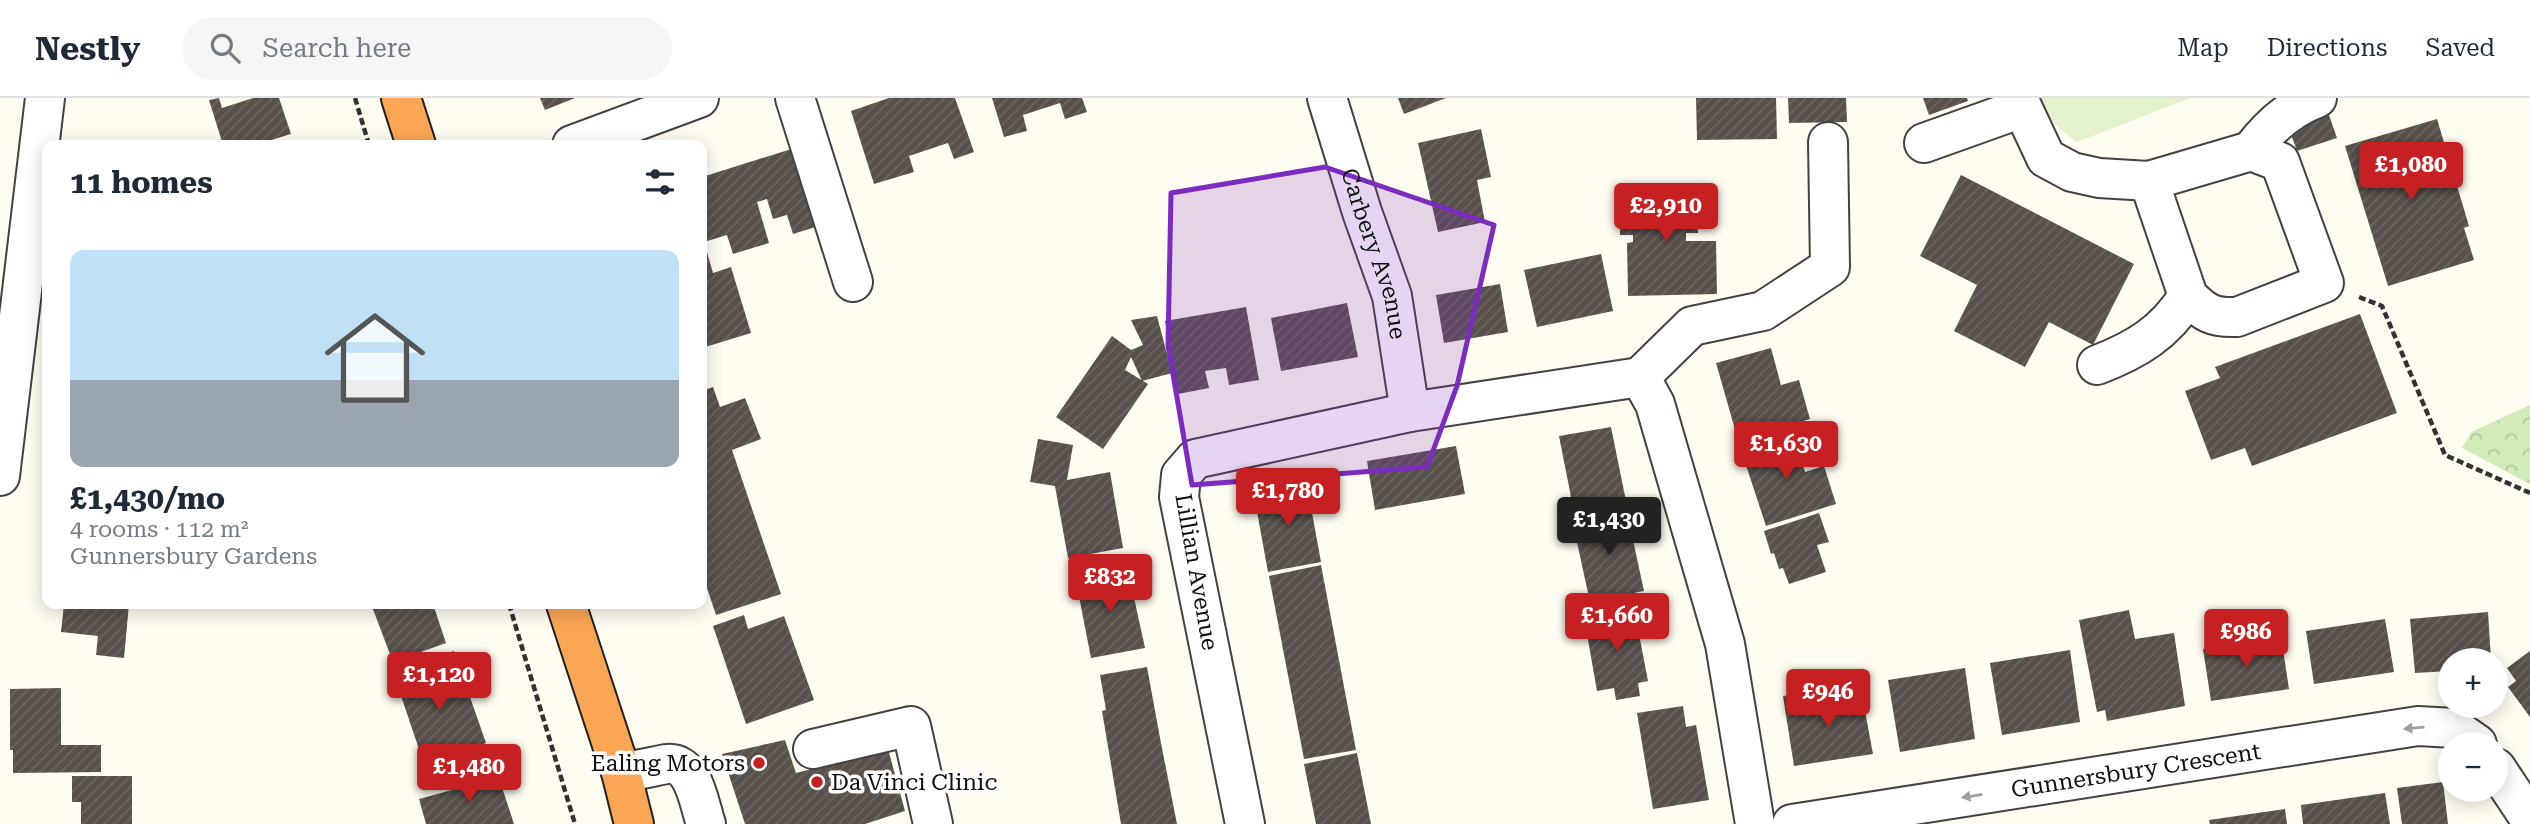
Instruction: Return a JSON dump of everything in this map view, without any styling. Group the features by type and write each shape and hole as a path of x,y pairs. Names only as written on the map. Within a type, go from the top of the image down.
{"highway":[{"path":"401,98 414,140"},
{"path":"568,609 621,772 634,824"}],"street":[{"path":"0,476 7,358 46,98"},
{"path":"586,140 699,98"},
{"path":"795,98 853,282"},
{"name":"Carbery Avenue","path":"1327,98 1362,212 1392,296 1410,412"},
{"path":"1924,143 2020,103 2046,158 2072,172 2099,178 2149,181 2251,151 2266,131 2280,119 2295,108 2317,98"},
{"path":"1410,412 1640,377 1692,326 1763,312 1830,267 1828,142"},
{"path":"2149,181 2188,296 2201,310 2222,317 2237,317 2324,283 2280,162 2251,151"},
{"path":"2097,365 2131,352 2148,340 2180,309 2188,296"},
{"path":"1640,377 1655,404 1725,644 1755,824"},
{"name":"Lillian Avenue","path":"1245,824 1180,497 1181,475 1195,459 1410,412"},
{"path":"813,749 911,726 933,824"},
{"name":"Gunnersbury Crescent","path":"1792,824 2418,726 2454,728 2460,732"},
{"path":"621,772 668,764 680,766 689,773 706,824"},
{"path":"2508,786 2530,819"}],"path":[{"path":"355,98 368,140"},
{"path":"2324,283 2382,306 2445,455 2530,493"},
{"path":"510,609 575,824"}],"highlighted area":[{"path":"1325,167 1494,225 1457,386 1427,467 1192,485 1168,345 1171,193"}],"green space":[{"path":"2037,98 2190,98 2077,142 2054,123"},
{"path":"2530,405 2530,484 2462,448 2471,432"}],"building":[{"path":"219,98 222,108 253,98 279,98 291,134 271,140 221,140 209,100"},
{"path":"540,98 575,98 545,110"},
{"path":"889,98 955,98 974,152 954,159 948,143 909,156 914,172 874,184 851,111"},
{"path":"992,98 1082,98 1087,112 1065,119 1060,103 1023,115 1027,131 1004,137"},
{"path":"1398,98 1446,98 1404,114"},
{"path":"1696,98 1776,98 1777,139 1697,140"},
{"path":"1788,98 1846,98 1847,122 1789,123"},
{"path":"1923,98 1967,98 1968,101 1929,115"},
{"path":"2329,115 2337,138 2297,151 2289,129"},
{"path":"2437,119 2469,226 2464,228 2474,260 2388,286 2345,146"},
{"path":"1481,129 1491,177 1477,180 1485,222 1438,232 1418,143"},
{"path":"801,146 825,224 793,234 787,215 773,219 767,199 757,202 769,243 733,254 727,235 707,241 707,175"},
{"path":"1961,175 2134,264 2093,345 2049,322 2025,367 1954,331 1977,285 1920,256"},
{"path":"1697,186 1698,233 1686,233 1686,241 1716,241 1717,294 1628,296 1627,243 1633,242 1633,235 1620,235 1619,187"},
{"path":"707,252 713,273 731,267 751,333 707,346"},
{"path":"1601,254 1613,311 1537,327 1524,270"},
{"path":"1500,284 1508,332 1444,343 1436,295"},
{"path":"1347,303 1358,357 1281,371 1271,318"},
{"path":"1246,307 1259,380 1229,385 1226,368 1205,371 1209,388 1178,394 1165,321"},
{"path":"2360,314 2397,413 2252,466 2245,448 2211,460 2185,391 2220,378 2215,367"},
{"path":"1157,316 1172,373 1143,381 1148,384 1103,449 1056,417 1112,336 1131,350 1143,345 1131,320","holes":["1131,357 1142,380 1125,370"]},
{"path":"1771,348 1781,385 1799,380 1810,419 1738,440 1716,363"},
{"path":"713,387 720,407 745,398 761,439 732,450 781,594 716,615 707,588 707,389"},
{"path":"1611,427 1626,501 1574,512 1559,436"},
{"path":"1794,435 1805,472 1824,466 1836,504 1766,526 1741,450"},
{"path":"1038,439 1073,445 1067,480 1110,472 1123,548 1068,558 1055,486 1030,482"},
{"path":"1456,446 1465,494 1375,510 1367,461"},
{"path":"1307,485 1321,562 1268,572 1254,495"},
{"path":"1627,512 1644,591 1590,602 1573,524"},
{"path":"1819,513 1829,542 1817,545 1826,572 1789,584 1783,568 1779,569 1774,553 1771,554 1764,531"},
{"path":"1321,565 1356,750 1304,759 1269,576"},
{"path":"1128,570 1145,648 1091,658 1076,581"},
{"path":"1634,608 1648,681 1638,683 1640,696 1616,700 1614,688 1597,691 1584,617"},
{"path":"63,609 129,609 124,658 96,655 98,636 61,632"},
{"path":"373,609 435,609 446,643 393,662"},
{"path":"2129,610 2135,639 2174,633 2185,706 2107,721 2105,710 2097,712 2079,620"},
{"path":"2488,612 2490,648 2438,648 2438,672 2415,673 2410,619"},
{"path":"744,615 748,629 784,616 814,700 746,724 713,626"},
{"path":"2385,619 2394,672 2314,684 2306,631"},
{"path":"2281,636 2289,689 2211,701 2203,649"},
{"path":"2070,650 2080,722 2002,735 1990,663"},
{"path":"454,651 486,743 451,755 456,770 429,779 393,672"},
{"path":"2530,651 2530,717 2508,687 2516,681 2508,667"},
{"path":"1147,667 1177,824 1121,824 1102,711 1106,710 1100,675"},
{"path":"1965,668 1975,739 1900,752 1888,680"},
{"path":"1860,684 1873,754 1794,766 1783,696 1803,693 1806,709 1822,707 1843,703 1840,687"},
{"path":"61,688 61,745 101,745 101,772 13,773 13,750 10,750 10,689"},
{"path":"1683,706 1686,727 1696,725 1709,800 1653,809 1637,713"},
{"path":"785,740 796,773 888,749 905,811 865,824 745,824 722,754"},
{"path":"1357,753 1371,824 1316,824 1304,764"},
{"path":"488,771 493,786 501,784 514,824 426,824 419,799 459,788 455,781"},
{"path":"72,776 132,776 132,824 81,824 81,802 72,802"},
{"path":"2438,783 2438,802 2445,802 2448,824 2402,824 2397,788"},
{"path":"2385,793 2390,824 2303,824 2301,805"},
{"path":"2285,809 2287,824 2210,824 2209,820"}],"place":[{"name":"Ealing Motors","path":"759,763"},
{"name":"Da Vinci Clinic","path":"817,782"}]}
